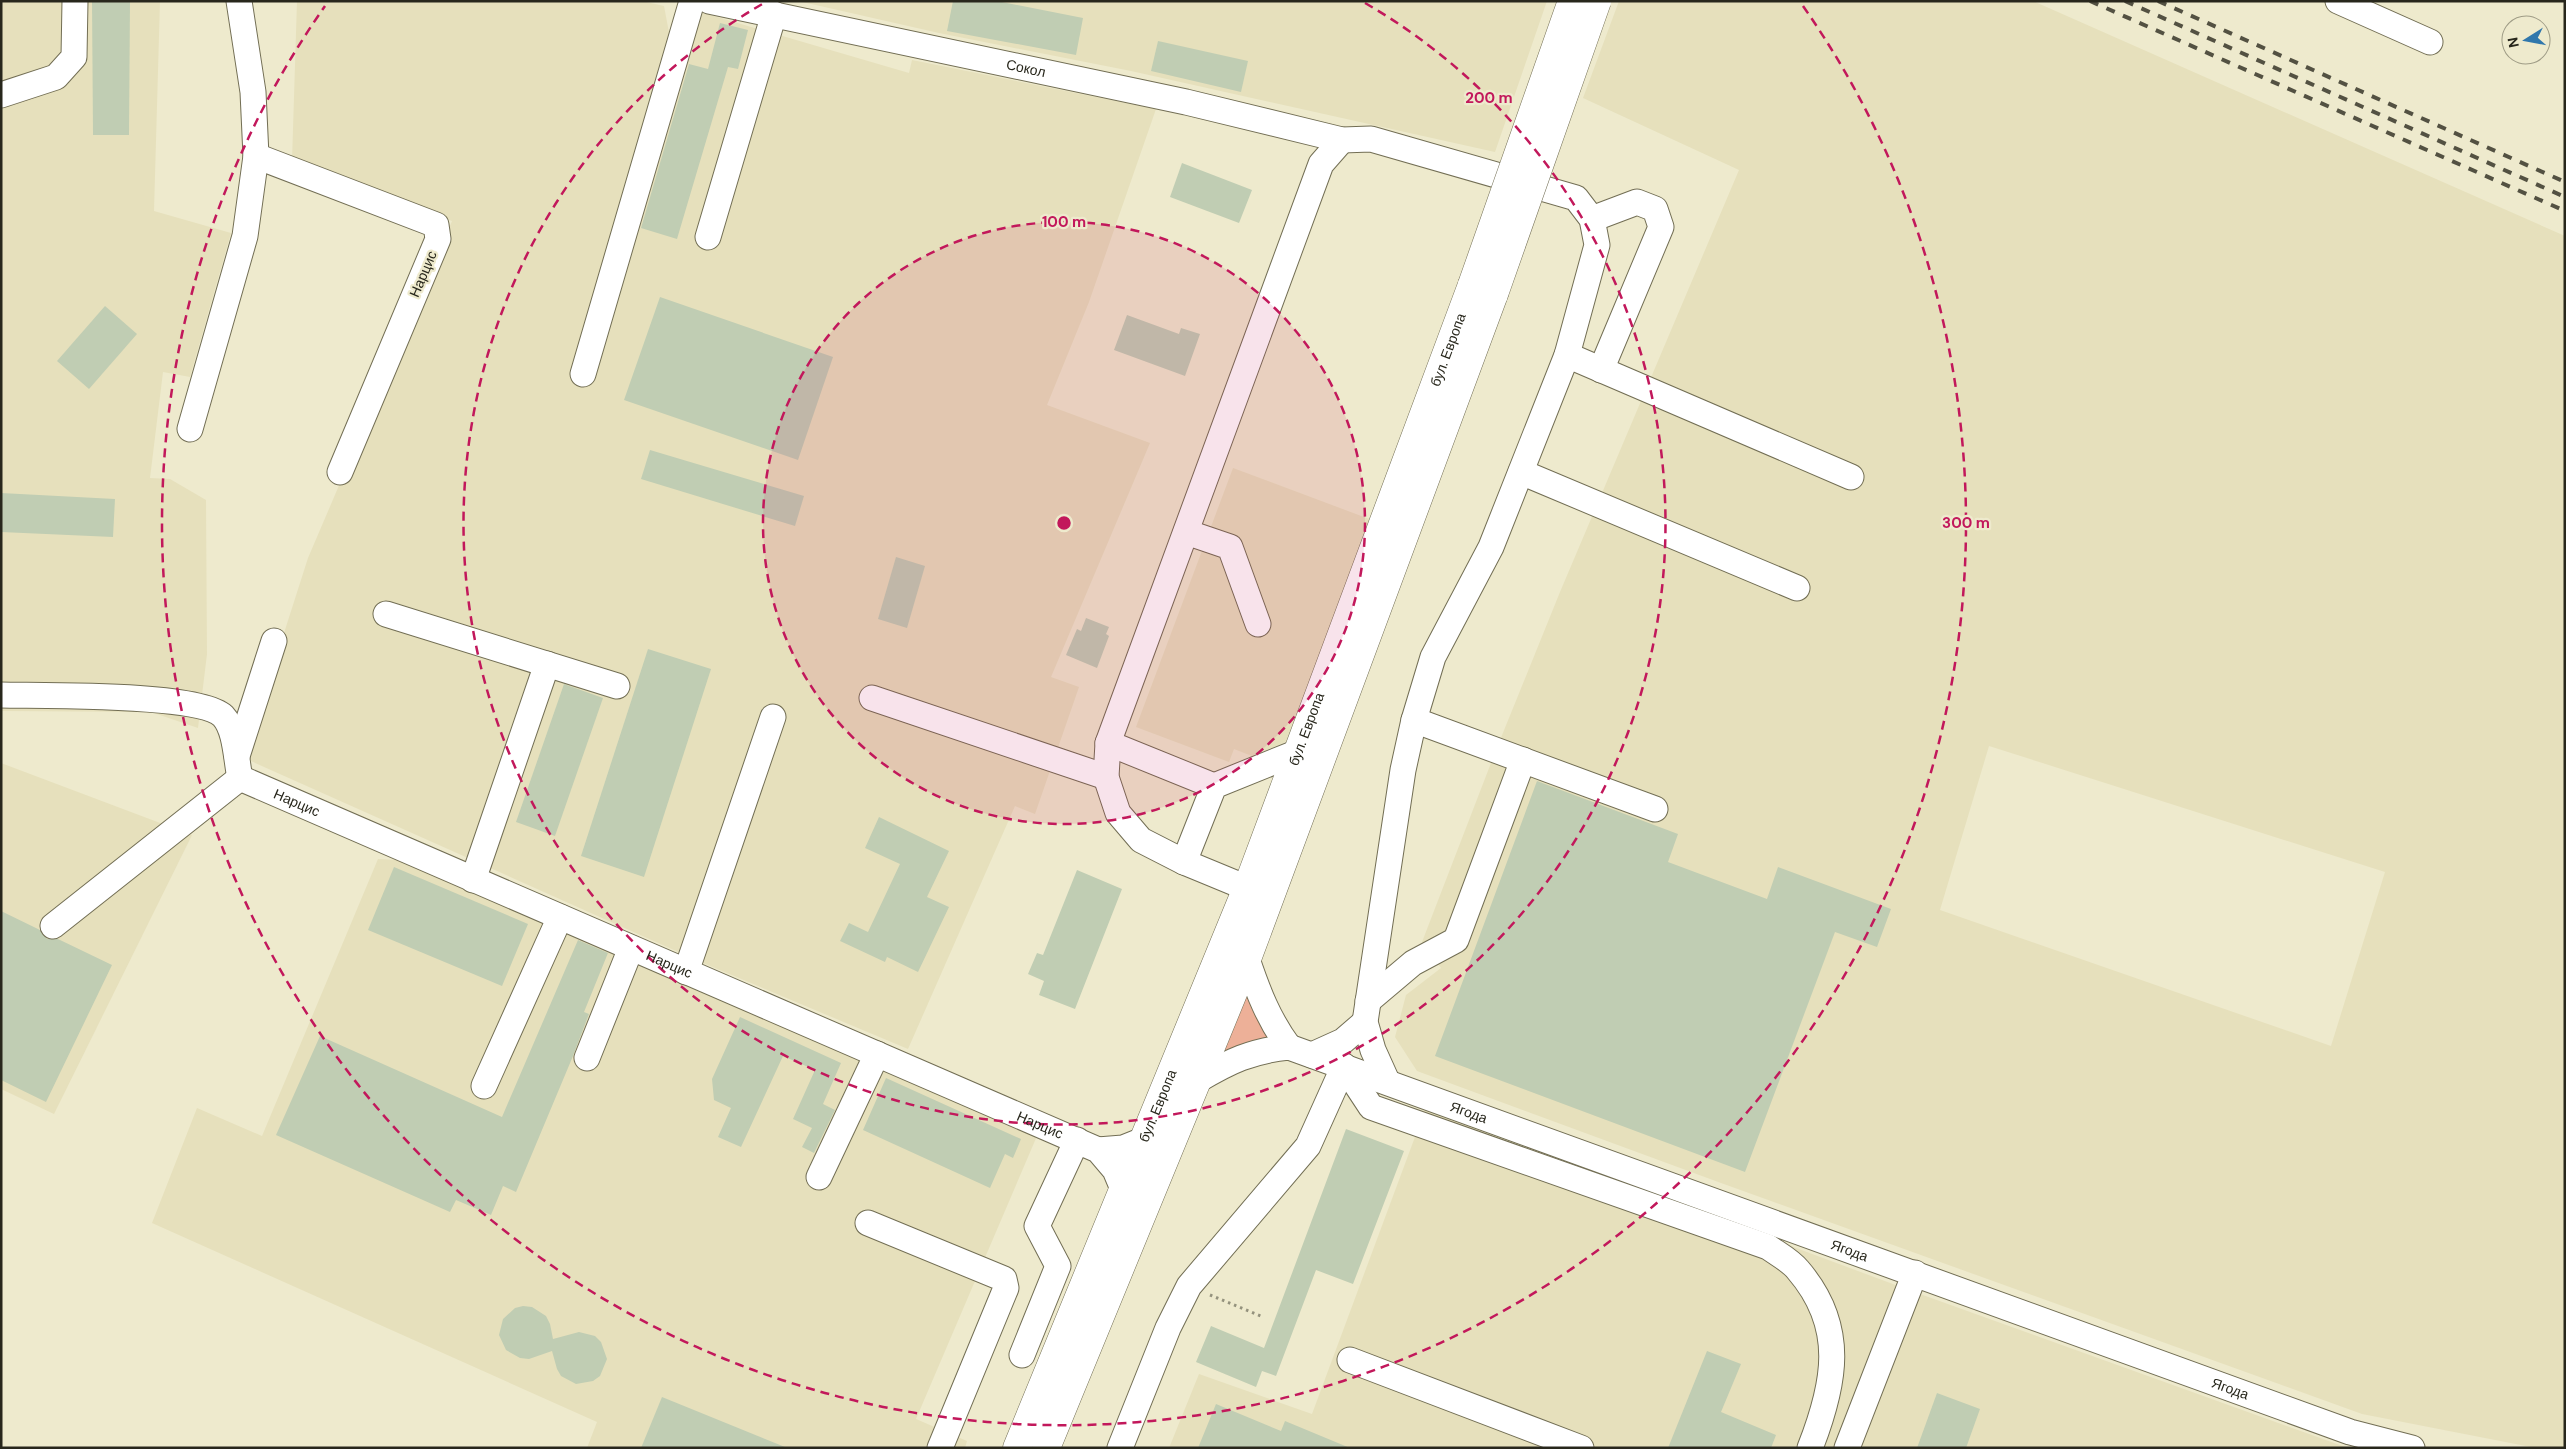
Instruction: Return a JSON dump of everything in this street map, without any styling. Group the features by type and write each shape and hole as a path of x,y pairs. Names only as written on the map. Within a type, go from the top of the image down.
{"main road":[{"name":"бул. Европа","path":"1046,1448 1247,959 1483,290 1572,1"},
{"name":"бул. Европа","path":"1017,1448 1247,888 1298,752 1597,1"}],"street":[{"path":"1,95 56,77 74,57 75,1"},
{"path":"190,429 245,236 256,156 252,92 239,1"},
{"path":"583,374 692,1"},
{"name":"Сокол","path":"710,1 1186,102 1342,140 1371,139 1576,198 1592,219"},
{"path":"2338,1 2430,42"},
{"path":"708,237 774,14"},
{"path":"1247,888 1184,862 1141,840 1118,812 1106,777 1108,743 1321,164 1342,140"},
{"name":"Нарцис","path":"256,156 436,225 438,239 340,472"},
{"path":"1388,1081 1373,1050 1367,1011 1403,770 1414,720 1433,657 1491,547 1567,355 1598,245 1592,219 1638,202 1655,208 1661,227 1601,370"},
{"path":"1567,355 1851,476"},
{"path":"1521,472 1797,588"},
{"path":"1186,532 1230,547 1258,624"},
{"path":"386,614 617,686"},
{"path":"53,926 238,768 274,641"},
{"path":"473,880 547,664"},
{"path":"1,695 171,700 201,706 222,716 231,731 238,768"},
{"path":"872,698 1106,777"},
{"path":"686,972 773,717"},
{"path":"1414,720 1655,809"},
{"path":"1108,743 1214,786 1298,752"},
{"path":"1312,1055 1343,1041 1367,1011 1413,963 1456,940 1523,760"},
{"name":"Нарцис","path":"238,768 473,880 1087,1145"},
{"path":"1184,862 1214,786"},
{"path":"484,1086 560,917"},
{"path":"587,1058 631,948"},
{"path":"1247,959 1261,1002 1275,1028 1289,1047"},
{"path":"1198,1080 1231,1060 1261,1050 1289,1047"},
{"name":"Ягода","path":"1289,1047 1915,1272 2350,1432 2412,1448"},
{"path":"819,1177 877,1054"},
{"path":"1120,1448 1168,1328 1189,1286 1308,1146 1344,1066"},
{"path":"1344,1066 1371,1107 1768,1247 1797,1269 1814,1292 1826,1317 1831,1347 1831,1378 1825,1409 1810,1448"},
{"path":"1087,1145 1123,1148 1143,1140"},
{"path":"1087,1145 1115,1170 1122,1189"},
{"path":"1022,1355 1058,1266 1038,1226 1087,1145"},
{"path":"868,1223 1004,1279 1006,1288 940,1448"},
{"path":"1848,1448 1915,1272"},
{"path":"984,1342 1052,1366"},
{"path":"1350,1360 1581,1448"}],"path":[{"path":"1189,1286 1263,1317"}],"shaded area":[{"path":"160,1 154,211 231,233 190,377 163,372 150,478 170,479 206,500 207,654 198,728 151,712 1,711 1,2"},
{"path":"297,1 642,1 664,6 670,38 700,12 909,73 912,60 1156,109 1089,302 1047,405 1150,443 1051,677 1079,687 1035,814 1015,806 908,1049 703,963 244,758 308,558 452,221 292,161"},
{"path":"798,1 1547,1 1495,152 1131,71 939,33"},
{"path":"1619,1 2033,1 2565,236 2565,1448 2536,1448 2362,1414 1721,1183 1417,1071 1395,1037 1406,995 1441,968 1422,942 1496,750 1560,592 1739,170 1583,98","holes":["1989,746 2385,872 2331,1046 1940,910"]},
{"path":"1233,468 1372,520 1290,740 1252,756 1234,749 1229,762 1136,727"},
{"path":"1,763 192,835 54,1114 1,1089"},
{"path":"378,859 398,860 1037,1136 916,1419 967,1441 965,1448 587,1448 597,1422 152,1223 197,1108 262,1136"},
{"path":"1247,959 1289,1047 1198,1080"},
{"path":"1425,1110 1909,1290 2348,1448 1169,1448 1199,1374 1312,1414"}],"building":[{"path":"92,1 130,1 129,135 93,135"},
{"path":"953,1 997,1 1083,18 1076,55 947,31"},
{"path":"720,23 748,30 738,69 728,67 677,239 641,228 689,64 708,69"},
{"path":"1158,41 1248,61 1241,92 1151,71"},
{"path":"1182,163 1252,190 1239,223 1170,197"},
{"path":"660,297 833,357 798,460 624,400"},
{"path":"105,306 137,334 89,389 57,361"},
{"path":"1127,315 1179,334 1181,328 1200,334 1185,376 1114,350"},
{"path":"650,450 804,496 795,526 641,479"},
{"path":"1,493 115,499 113,537 1,532"},
{"path":"896,557 925,566 907,628 878,619"},
{"path":"1086,618 1109,627 1106,634 1109,636 1097,668 1066,655 1077,629 1081,631"},
{"path":"648,649 711,669 644,877 581,856"},
{"path":"564,684 603,698 555,836 516,822"},
{"path":"1537,781 1678,834 1668,862 1767,899 1778,867 1891,909 1877,947 1835,932 1745,1172 1435,1056"},
{"path":"879,817 949,851 927,897 949,907 918,972 887,957 885,962 840,941 849,923 868,932 900,864 865,848"},
{"path":"394,867 528,924 502,986 368,930"},
{"path":"1077,870 1122,889 1075,1009 1039,995 1044,981 1028,974 1037,953 1043,955"},
{"path":"1,911 40,930 47,939 58,939 112,965 46,1102 1,1080"},
{"path":"578,940 608,953 584,1012 589,1014 516,1192 503,1186 491,1215 456,1200 450,1212 276,1135 320,1036 502,1117"},
{"path":"740,1017 841,1063 823,1104 835,1110 814,1153 802,1147 812,1128 793,1119 815,1070 783,1056 741,1147 718,1137 731,1108 714,1100 712,1079"},
{"path":"886,1078 1021,1139 1013,1158 1005,1154 990,1188 863,1130"},
{"path":"1346,1129 1404,1151 1353,1284 1316,1270 1276,1376 1262,1371 1256,1387 1196,1362 1211,1326 1264,1348"},
{"path":"523,1306 532,1307 546,1316 553,1339 579,1332 595,1336 601,1342 607,1359 600,1376 593,1381 576,1384 561,1376 552,1351 529,1359 520,1358 506,1350 499,1335 503,1319 515,1308"},
{"path":"1707,1351 1741,1364 1721,1412 1776,1435 1771,1448 1668,1448"},
{"path":"1937,1393 1980,1409 1966,1448 1917,1448"},
{"path":"662,1397 785,1447 641,1448"},
{"path":"1216,1404 1281,1431 1285,1421 1350,1448 1198,1448"}],"railway":[{"path":"2090,1 2565,211"},
{"path":"2125,1 2565,197"},
{"path":"2158,1 2565,182"}]}
